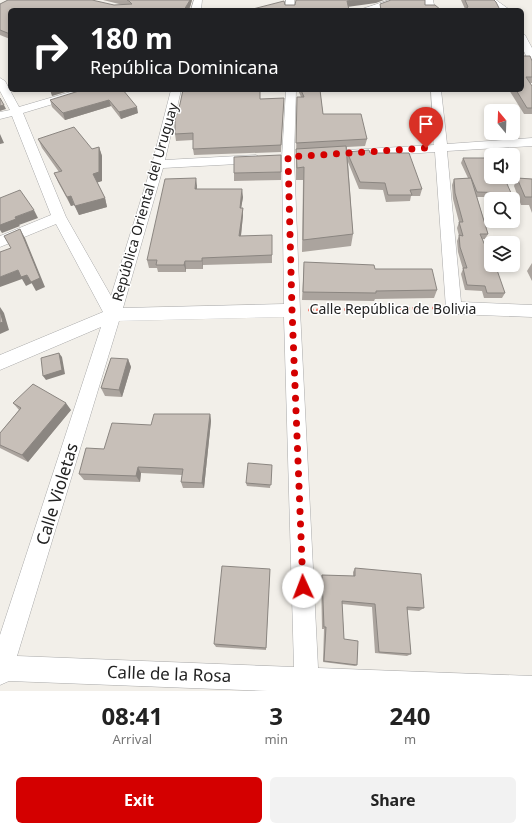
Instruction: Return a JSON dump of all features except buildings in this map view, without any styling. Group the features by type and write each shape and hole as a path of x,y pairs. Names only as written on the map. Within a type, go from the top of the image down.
{"street":[{"path":"371,8 399,0"},
{"path":"490,0 502,8"},
{"path":"524,41 532,58"},
{"path":"0,81 16,111 59,216 113,315"},
{"path":"0,116 82,92"},
{"name":"República Oriental del Uruguay","path":"113,315 158,164 176,92"},
{"path":"291,92 288,157 292,310 307,685"},
{"path":"436,92 454,308"},
{"path":"334,154 532,142"},
{"path":"158,164 304,156"},
{"path":"0,242 59,216"},
{"name":"Calle República de Bolivia","path":"454,308 532,311"},
{"name":"Calle República de Bolivia","path":"0,363 113,315 292,310"},
{"name":"Calle Violetas","path":"1,668 113,315"},
{"name":"Calle de la Rosa","path":"1,668 307,685 532,690"}],"path":[{"name":"Calle República de Bolivia","path":"292,310 454,308"}],"route":[{"path":"303,587 292,310 288,157 426,148"}]}
